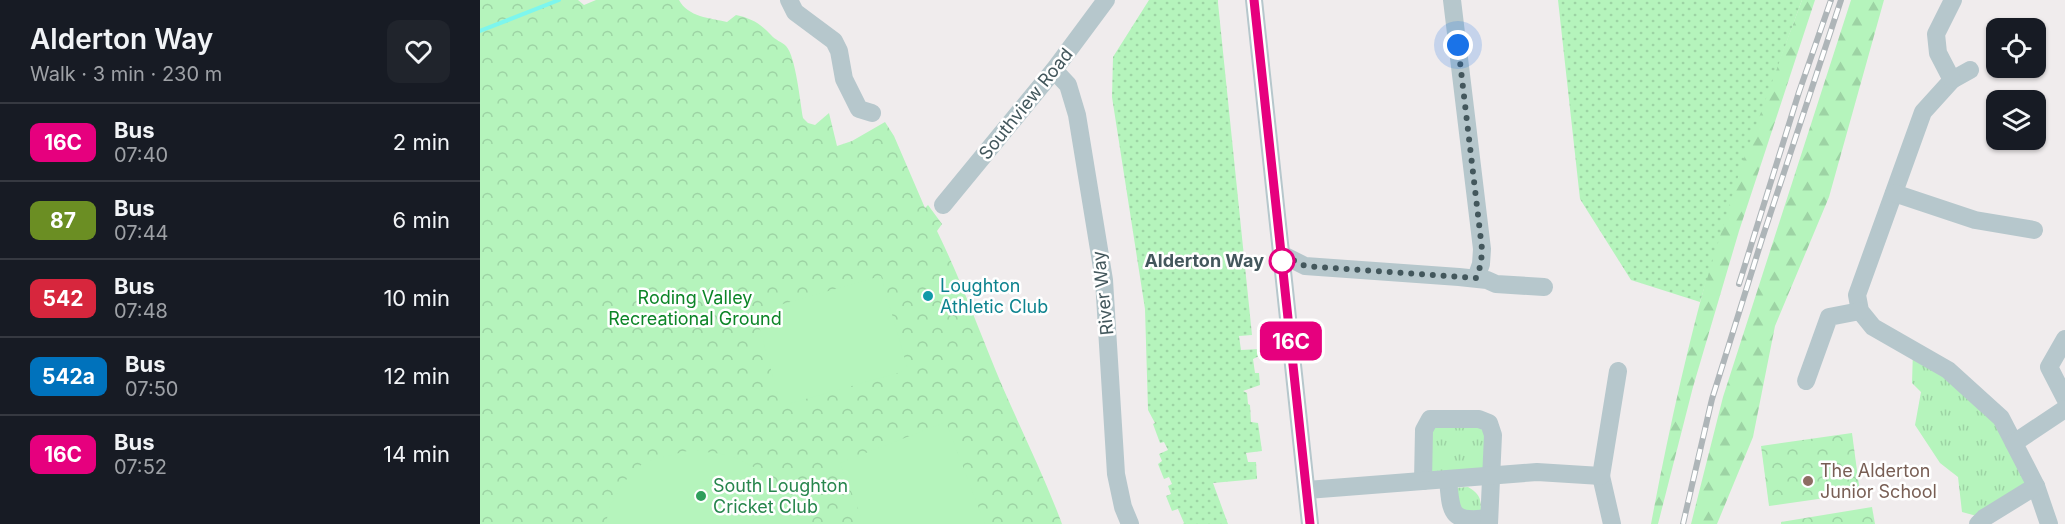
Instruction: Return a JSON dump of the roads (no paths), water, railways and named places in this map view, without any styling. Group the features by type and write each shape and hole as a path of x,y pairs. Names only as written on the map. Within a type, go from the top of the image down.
{"street":[{"path":"789,0 795,12 834,41 839,51 844,79 860,109 872,113"},
{"name":"Southview Road","path":"942,205 1054,70 1106,0"},
{"path":"1254,0 1310,524"},
{"path":"1452,0 1482,249 1481,264 1476,278"},
{"path":"1952,80 1938,53 1936,34 1953,0"},
{"name":"River Way","path":"1054,70 1068,85 1073,98 1081,139 1104,279 1116,474 1123,507 1130,524"},
{"path":"1970,70 1952,80 1923,112 1857,295 1860,311 1873,327 1948,370 2001,418 2036,486 2049,524"},
{"path":"1894,193 1976,220 2034,230"},
{"path":"1281,254 1305,266 1476,278 1496,284 1544,287"},
{"path":"1806,381 1829,317 1860,311"},
{"path":"2065,339 2049,367 2065,398"},
{"path":"1612,524 1601,476 1618,371"},
{"path":"2014,443 2065,409"},
{"path":"1423,482 1424,430 1430,419 1479,419 1489,423 1493,435 1489,521 1462,519 1455,514 1451,506 1448,479"},
{"path":"1307,490 1537,472 1601,476"},
{"path":"1978,524 2036,486"},
{"path":"2054,524 2065,520"}],"waterway":[{"path":"480,31 559,0"}],"railway":[{"path":"1739,284 1799,92 1831,0"},
{"path":"1683,524 1712,399 1841,0"}],"place":[{"name":"Alderton Way","path":"1282,261"},
{"name":"Loughton Athletic Club","path":"928,296"},
{"name":"The Alderton Junior School","path":"1808,481"},
{"name":"South Loughton Cricket Club","path":"701,496"}],"park label":[{"name":"Roding Valley Recreational Ground","path":"695,308"}]}
